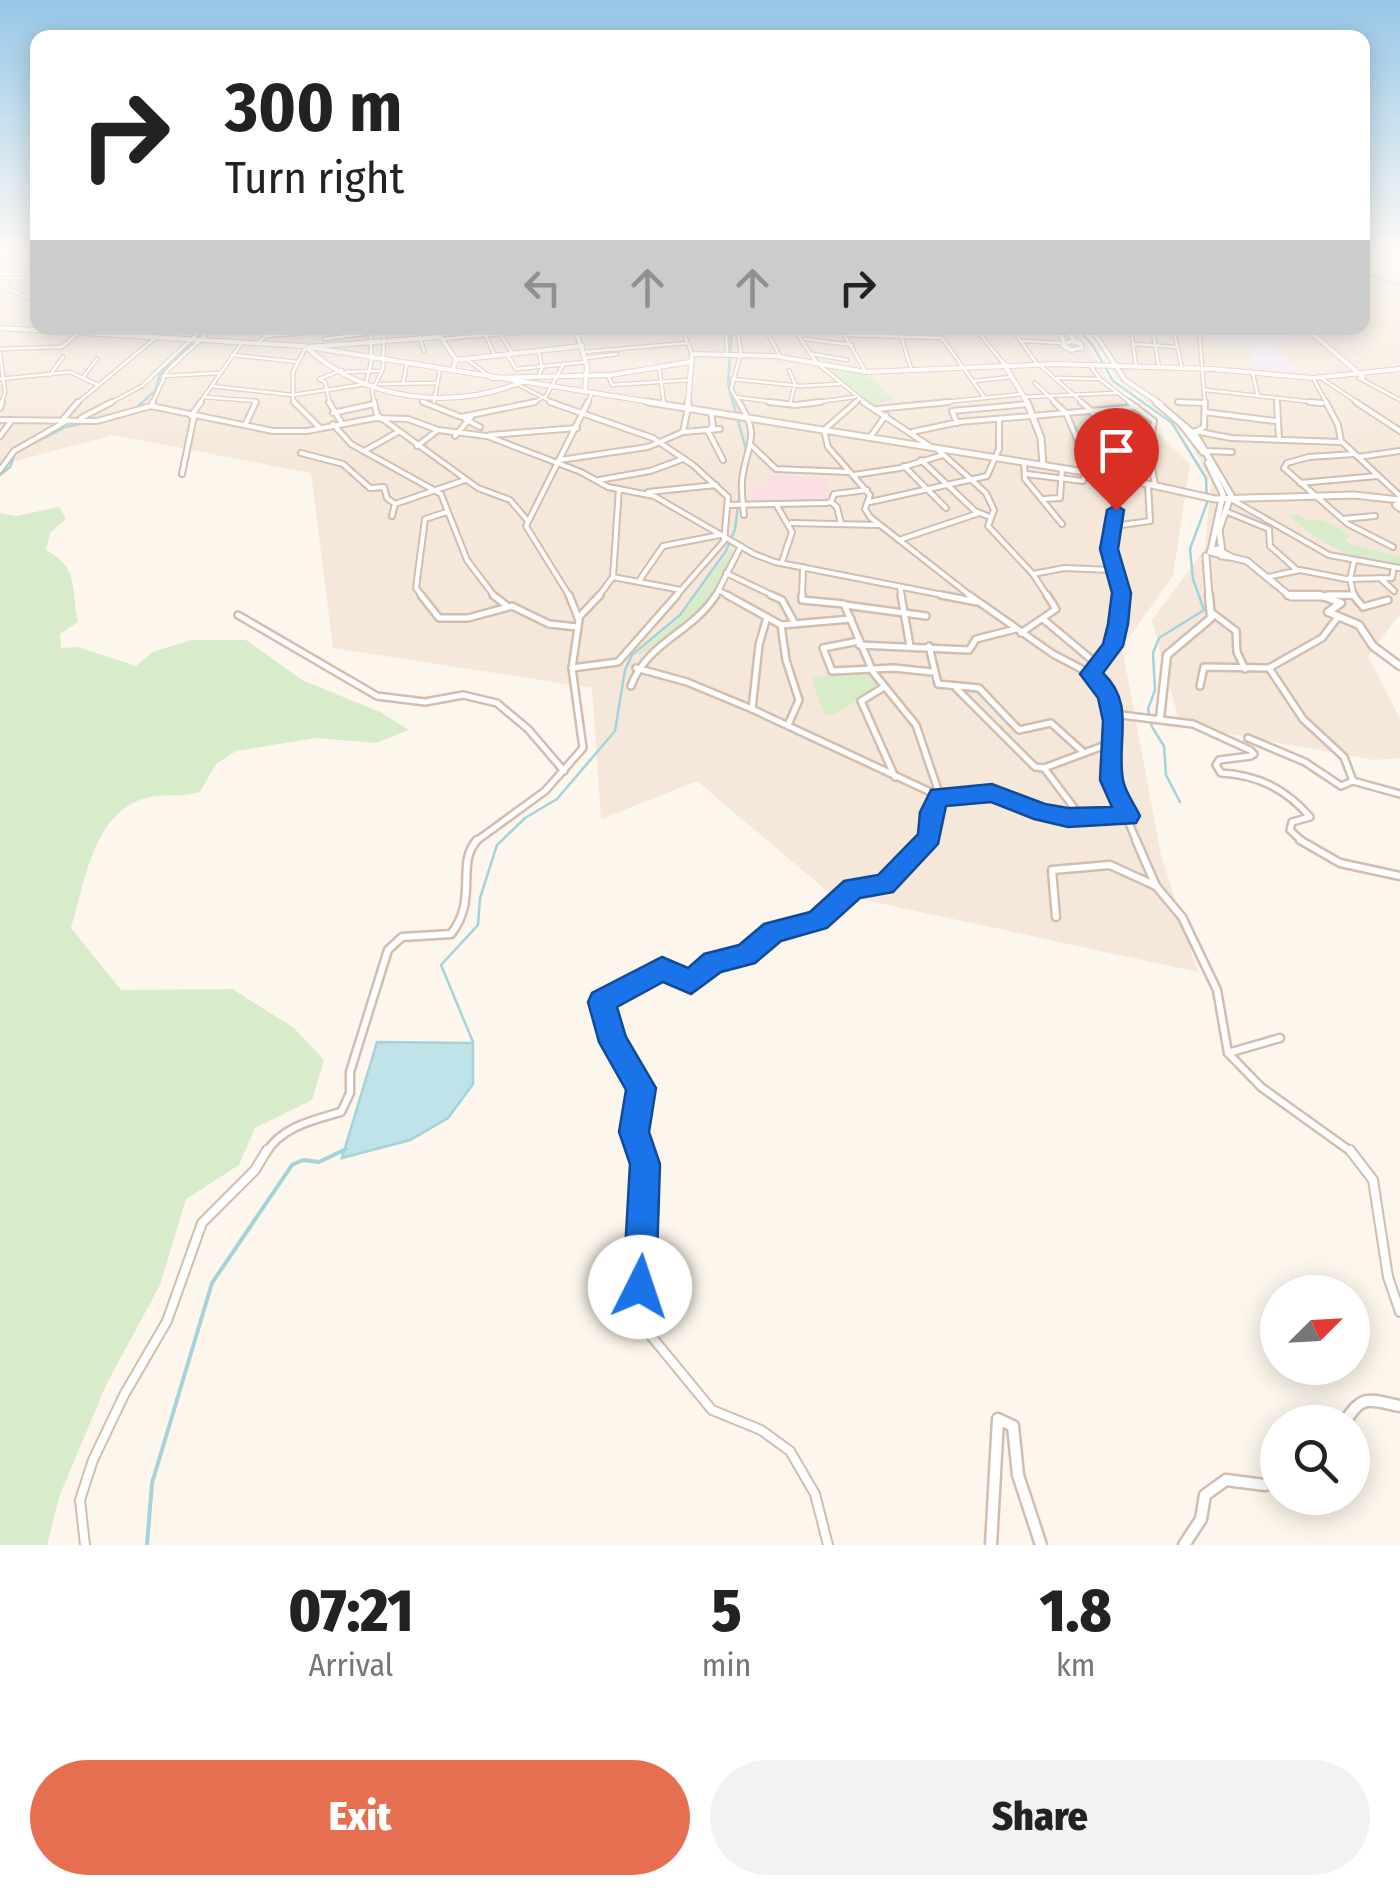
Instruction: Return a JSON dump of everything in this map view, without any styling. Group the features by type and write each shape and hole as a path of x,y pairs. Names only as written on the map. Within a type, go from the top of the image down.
{"street":[{"path":"0,330 30,330"},
{"path":"0,330 30,332"},
{"path":"1,406 0,355 62,346 76,335"},
{"path":"97,335 306,347 1062,468 1223,499 1314,496 1400,502"},
{"path":"128,335 157,338"},
{"path":"0,470 14,452 67,419 77,400 118,372 159,335"},
{"path":"151,406 164,376 200,335"},
{"path":"78,420 142,386 204,335"},
{"path":"319,427 312,415 298,409 293,395 293,372 306,347 336,335"},
{"path":"325,338 342,335"},
{"path":"366,384 372,335"},
{"path":"85,1545 80,1500 94,1460 124,1395 167,1321 202,1223 255,1170 274,1138 341,1112 350,1093 350,1072 388,950 402,937 451,934 460,924 471,878 465,856 474,840 493,822 537,798 583,748 572,668 576,608 534,544 527,520 510,500 486,493 465,480 379,418 374,404 386,335"},
{"path":"419,335 424,351"},
{"path":"438,335 456,360"},
{"path":"258,343 267,336 387,341 510,335"},
{"path":"527,520 582,415 588,392 584,354 577,335"},
{"path":"684,335 692,354 684,432"},
{"path":"727,335 728,353"},
{"path":"738,335 740,353 732,379 734,397 747,418 752,446 742,476 744,514"},
{"path":"768,335 780,356"},
{"path":"799,335 817,363 839,384 934,448 991,499 994,510 986,522 1000,543 1033,574 1056,609 1019,631 976,639 969,650 859,643 823,648 832,671 933,672"},
{"path":"845,335 902,340 942,338 984,398"},
{"path":"845,335 866,372"},
{"path":"909,335 910,339"},
{"path":"981,335 1004,364 1034,416 1043,465"},
{"path":"1018,335 1039,365 1092,412 1106,442 1078,441 1066,414 1035,384"},
{"path":"1051,335 1055,341"},
{"path":"1062,335 1063,343 1081,364"},
{"path":"1068,335 1083,346 1080,349"},
{"path":"1096,335 1105,342 1113,366 1132,387 1165,406 1193,432 1206,451 1223,499 1214,553 1212,612 1207,624 1167,655 1158,718"},
{"path":"1132,335 1136,366"},
{"path":"1153,335 1159,367"},
{"path":"1174,335 1182,368"},
{"path":"1193,432 1204,427 1207,360 1200,335"},
{"path":"1314,335 1361,376 1400,400"},
{"path":"275,346 283,336"},
{"path":"486,336 496,356"},
{"path":"501,336 513,368 563,365 584,354 687,343"},
{"path":"803,339 852,345"},
{"path":"902,340 911,369"},
{"path":"197,341 275,346"},
{"path":"546,341 549,351"},
{"path":"1021,341 1076,342"},
{"path":"182,474 193,416 241,344"},
{"path":"1133,344 1177,348"},
{"path":"306,347 366,384"},
{"path":"1068,349 1080,349"},
{"path":"1080,349 1100,379 1156,426 1148,448 1150,522 1114,526"},
{"path":"456,360 549,351 617,354"},
{"path":"539,352 539,375"},
{"path":"692,354 780,356 866,372 960,365 1092,365"},
{"path":"812,354 847,360"},
{"path":"232,355 298,362"},
{"path":"50,375 63,358"},
{"path":"84,376 97,359"},
{"path":"452,371 456,360"},
{"path":"469,360 492,378 586,376 690,362"},
{"path":"404,383 407,363"},
{"path":"457,434 470,419 543,399 563,365"},
{"path":"1039,365 1205,370 1314,379 1400,370"},
{"path":"659,366 664,404"},
{"path":"1113,366 1314,379"},
{"path":"434,402 440,369"},
{"path":"634,370 638,383"},
{"path":"789,370 794,386 790,405"},
{"path":"341,422 333,413 329,388 320,379 343,371 381,372"},
{"path":"2,379 70,372 98,385"},
{"path":"164,376 220,374"},
{"path":"608,374 611,384 689,380"},
{"path":"1253,375 1258,396"},
{"path":"973,381 1012,377"},
{"path":"1054,378 1100,379"},
{"path":"732,379 794,386 839,384"},
{"path":"1314,379 1338,425 1341,442 1380,476 1400,502"},
{"path":"1323,379 1400,431"},
{"path":"377,386 437,382"},
{"path":"422,401 434,402 516,382 543,399 582,415 625,426 660,443 728,496 725,537 618,662 572,668"},
{"path":"212,386 293,395 366,384 470,419 480,427"},
{"path":"1206,390 1324,403"},
{"path":"877,408 1071,392 1118,393"},
{"path":"204,397 256,401 246,425"},
{"path":"734,397 790,405 858,398"},
{"path":"824,430 858,398"},
{"path":"1277,398 1278,439"},
{"path":"1178,402 1205,403"},
{"path":"333,413 374,404"},
{"path":"957,423 952,412 1028,404"},
{"path":"0,420 94,421 151,406 281,432 379,418 408,419 438,430 487,436 577,428"},
{"path":"912,432 957,423 1138,407"},
{"path":"711,412 708,431 723,460"},
{"path":"1204,412 1275,421"},
{"path":"870,438 886,414"},
{"path":"1000,419 1001,437 992,472 929,492 870,502 865,509 976,600 1091,674 1105,688 1112,714 1112,780 1156,886 1182,917 1216,990 1228,1053 1254,1085 1301,1113 1366,1167 1373,1180 1388,1277 1400,1312"},
{"path":"0,436 12,420"},
{"path":"334,424 346,439 364,451 437,491 466,560 498,602 530,612 549,624 577,627"},
{"path":"559,462 660,443 684,432 720,429"},
{"path":"417,446 438,430"},
{"path":"824,430 828,447 866,490 870,502"},
{"path":"364,451 398,432"},
{"path":"1193,432 1231,438 1341,442"},
{"path":"1193,432 1222,487 1224,511 1214,553"},
{"path":"487,436 620,489 645,493 716,485"},
{"path":"752,446 776,469 851,474 943,455"},
{"path":"1206,451 1232,452"},
{"path":"1393,547 1342,519 1284,468 1286,463 1309,456 1400,451"},
{"path":"301,454 343,464 370,488 384,487 387,498 396,504"},
{"path":"597,480 683,459"},
{"path":"921,460 979,513 990,517"},
{"path":"1024,462 1025,479 1062,524"},
{"path":"904,466 946,508"},
{"path":"1044,499 1060,498 1062,468"},
{"path":"1026,474 1083,481 1086,472"},
{"path":"1091,674 1113,646 1122,593 1112,570 1109,549 1116,513 1109,476"},
{"path":"1300,483 1380,476"},
{"path":"396,504 465,480"},
{"path":"613,577 614,522 620,489"},
{"path":"831,502 834,494 866,490"},
{"path":"645,493 738,545 781,563 976,600"},
{"path":"1223,499 1328,555 1397,568 1395,578 1381,579 1350,579 1297,570 1268,577"},
{"path":"728,504 831,502 837,507 841,524"},
{"path":"392,516 396,504"},
{"path":"776,504 791,523 794,536 781,563"},
{"path":"1224,511 1269,529 1270,546 1297,570"},
{"path":"447,512 426,518 416,588 443,619 468,618 508,606"},
{"path":"899,540 979,513"},
{"path":"1342,519 1375,516"},
{"path":"791,523 881,525"},
{"path":"639,581 663,546 725,537"},
{"path":"631,686 636,668 646,654 707,608 738,545"},
{"path":"1214,553 1246,561 1291,597 1354,596"},
{"path":"1354,561 1350,579 1354,596 1363,607 1388,600"},
{"path":"803,568 802,600 926,616"},
{"path":"1033,574 1064,568 1112,570"},
{"path":"726,573 782,600 795,624"},
{"path":"578,618 592,610 602,586 613,577 681,590"},
{"path":"1381,579 1394,591"},
{"path":"900,586 910,646"},
{"path":"718,590 780,624 852,619"},
{"path":"1324,596 1342,604 1328,612 1359,626 1374,646 1400,666"},
{"path":"828,1545 818,1495 808,1472 792,1453 762,1430 710,1409 633,1314 642,1273 645,1196 645,1164 634,1132 641,1088 613,1042 600,1008 606,997 614,998 662,969 691,982 713,962 746,954 774,932 818,920 853,888 884,885 930,837 932,812 939,796 928,752 916,725 871,669 844,604"},
{"path":"1212,612 1236,631 1237,652 1246,670"},
{"path":"238,615 376,696 425,702 463,695 497,703 528,729 564,772"},
{"path":"752,710 759,646 767,617"},
{"path":"1200,686 1204,667 1270,668 1281,657 1326,639 1338,617"},
{"path":"1043,619 1098,665"},
{"path":"780,624 798,700 788,725"},
{"path":"929,646 938,684 979,688 1019,730 1051,722 1082,751"},
{"path":"636,668 687,682 939,796 992,793 1042,812 1081,817 1128,816"},
{"path":"1270,668 1294,710 1340,749 1350,763 1353,781"},
{"path":"884,687 861,701 895,778"},
{"path":"956,688 1035,767 1044,768 1111,743"},
{"path":"1112,714 1193,724 1254,753 1218,760 1216,764 1221,773 1260,778 1304,810 1310,818 1289,826 1299,839 1346,867 1400,876"},
{"path":"1248,738 1305,762 1341,786 1353,781 1400,794"},
{"path":"1044,768 1081,817"},
{"path":"1056,917 1052,870 1110,865 1156,886"},
{"path":"1228,1053 1280,1038"},
{"path":"1356,1405 1366,1398 1400,1406"},
{"path":"992,1545 998,1418 1013,1426 1021,1488 1041,1545"},
{"path":"1184,1545 1201,1519 1205,1494 1226,1480 1260,1484"}],"shaded area":[{"path":"0,322 30,322 30,335 1081,335 1123,401 1190,464 1173,576 1122,647 1161,855 1198,972 828,892 697,781 601,819 592,688 333,648 311,473 114,435 0,465"},
{"path":"1370,322 1400,322 1400,614 1368,656 1400,719 1400,758 1374,760 1180,725 1152,620 1205,548 1211,482 1189,440 1165,415 1116,378 1108,359 1089,335 1370,335"},
{"path":"1208,335 1286,335 1294,343 1275,343 1301,375 1255,370 1247,342 1209,342"},
{"path":"768,475 826,477 829,500 751,500 750,486 769,487"}],"green space":[{"path":"830,368 867,375 893,400 874,404 852,392"},
{"path":"59,507 66,519 50,533 46,550 69,572 78,622 60,634 61,648 78,647 136,666 153,652 191,640 246,640 302,680 380,712 409,730 376,743 315,738 236,751 216,764 200,792 146,798 128,806 103,833 87,871 71,928 121,990 232,989 293,1027 324,1060 312,1100 255,1128 239,1165 186,1199 160,1285 107,1383 59,1497 47,1545 0,1545 0,513 16,516"},
{"path":"1297,514 1306,520 1335,526 1351,537 1345,539 1349,544 1400,557 1400,566 1354,556 1327,544 1289,515"},
{"path":"733,546 722,578 697,611 666,639 636,655 679,619"},
{"path":"868,670 881,686 835,714 825,715 811,678"}],"water":[{"path":"377,1042 473,1043 473,1084 448,1118 410,1140 342,1158"}],"waterway":[{"path":"135,409 155,391 160,374 200,335"},
{"path":"732,335 728,384 747,453"},
{"path":"1083,335 1113,381 1172,423 1206,478 1207,503 1190,549 1193,579 1204,610 1159,638 1153,653 1155,690 1148,709 1152,727 1164,746 1166,775 1180,802"},
{"path":"22,449 66,427 89,422"},
{"path":"0,475 10,467 15,453"},
{"path":"473,1042 441,965 478,925 480,898 497,845 525,818 557,799 615,731 625,670 632,655 680,615 726,551 735,529 744,460"},
{"path":"339,1153 347,1149"},
{"path":"147,1545 152,1483 212,1283 292,1165 303,1160 319,1162 344,1150"}],"route":[{"path":"640,1287 645,1164 634,1132 641,1088 613,1042 600,1008 602,1002 662,969 691,982 713,962 746,954 774,932 818,920 853,888 884,885 916,856 930,837 932,812 939,796 992,793 1068,818 1128,816 1112,780 1110,746 1114,721 1109,698 1091,674 1113,646 1118,624 1122,593 1109,549 1116,510"}]}
